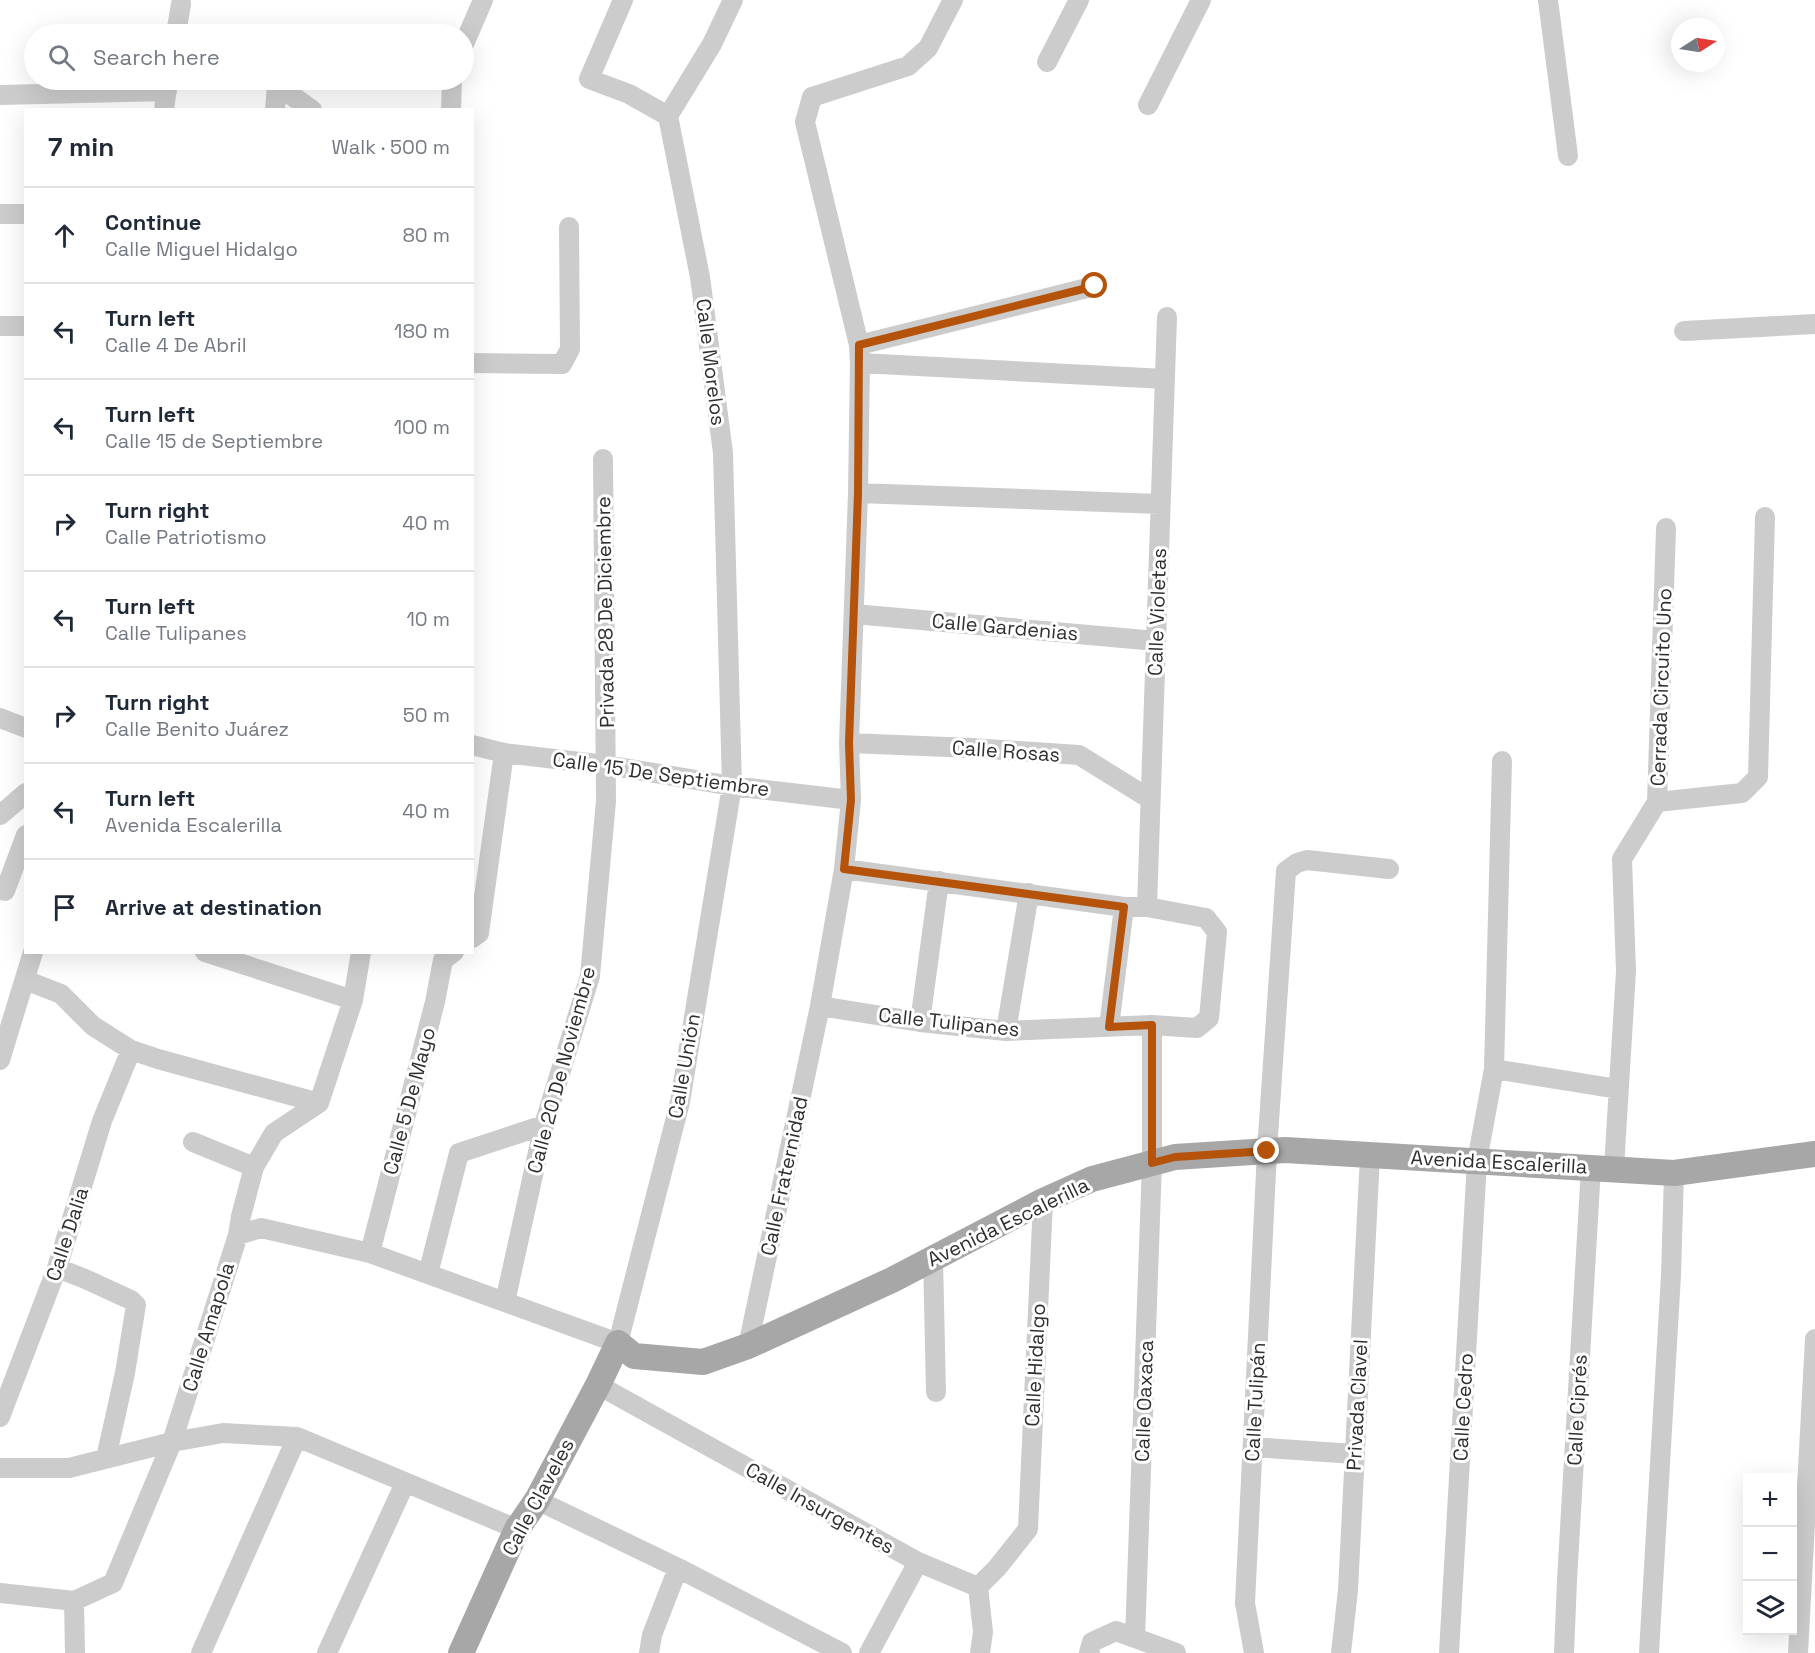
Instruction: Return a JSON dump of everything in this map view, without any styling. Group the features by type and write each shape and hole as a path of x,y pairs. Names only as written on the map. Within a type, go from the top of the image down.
{"main road":[{"name":"Avenida Escalerilla","path":"618,1343 634,1356 703,1362 748,1346 892,1280 1043,1201 1092,1179 1175,1157 1285,1150 1674,1173 1815,1154"},
{"name":"Calle Claveles","path":"461,1653 517,1529 537,1500 618,1343"}],"street":[{"path":"473,24 483,0"},
{"path":"623,0 589,80 629,94 668,116 712,44 733,0"},
{"name":"Calle Fraternidad","path":"748,1346 820,1006 844,869 851,800 849,743 858,493 859,354 805,122 812,97 908,66 928,48 953,0"},
{"path":"1047,62 1080,0"},
{"path":"1148,105 1202,0"},
{"path":"1548,0 1568,156"},
{"path":"177,24 180,1"},
{"path":"275,108 277,90"},
{"path":"284,90 309,108"},
{"path":"452,90 452,108"},
{"path":"0,95 166,93"},
{"name":"Calle Morelos","path":"668,116 700,278 723,453 732,786"},
{"path":"0,214 24,214"},
{"path":"474,363 562,364 570,349 569,227"},
{"path":"859,354 1095,286"},
{"name":"Calle Violetas","path":"1148,907 1167,317"},
{"path":"1684,331 1815,324"},
{"path":"0,326 24,326"},
{"path":"859,354 1166,379"},
{"name":"Privada 28 De Diciembre","path":"603,459 606,765"},
{"path":"858,493 1160,504"},
{"path":"1657,802 1742,793 1758,777 1765,517"},
{"name":"Cerrada Circuito Uno","path":"1602,1168 1618,1089 1626,971 1622,859 1657,802 1666,528"},
{"name":"Calle Gardenias","path":"854,614 1156,640"},
{"path":"0,718 24,727"},
{"name":"Calle Rosas","path":"849,743 1079,755 1150,799"},
{"name":"Calle 15 De Septiembre","path":"474,746 504,753 606,765 732,786 851,800"},
{"path":"474,937 479,933 504,753"},
{"name":"Calle Cedro","path":"1449,1653 1477,1161 1494,1070 1502,761"},
{"name":"Calle 20 De Noviembre","path":"505,1302 544,1125 590,976 606,801 606,765"},
{"name":"Calle Unión","path":"618,1343 680,1102 732,786"},
{"path":"0,815 24,795"},
{"path":"5,891 24,840"},
{"name":"Calle Tulipán","path":"1254,1653 1245,1603 1267,1151 1286,871 1297,863 1307,860 1389,869"},
{"path":"844,869 1124,907 1148,907"},
{"path":"920,1022 939,881"},
{"path":"1006,1031 1029,894"},
{"path":"1109,1027 1124,907"},
{"name":"Calle Tulipanes","path":"820,1006 920,1022 1006,1031 1152,1025 1197,1028 1209,1018 1217,932 1206,918 1148,907"},
{"path":"0,1060 6,1020 25,980 32,954"},
{"path":"211,954 353,1000"},
{"path":"25,980 61,994 93,1026 131,1050 319,1103 353,1000 361,954"},
{"name":"Calle 5 De Mayo","path":"369,1253 435,1002 443,960 451,954"},
{"name":"Calle Oaxaca","path":"1135,1638 1152,1163 1152,1025"},
{"name":"Calle Dalia","path":"0,1417 57,1268 102,1121 131,1050"},
{"path":"1494,1070 1618,1089"},
{"name":"Calle Amapola","path":"74,1601 113,1583 172,1442 238,1235 254,1167 274,1133 319,1103"},
{"path":"428,1274 459,1153 544,1125"},
{"path":"193,1142 254,1167"},
{"name":"Privada Clavel","path":"1341,1653 1348,1590 1370,1156"},
{"name":"Calle Ciprés","path":"1564,1653 1567,1580 1602,1168"},
{"path":"1649,1653 1671,1275 1674,1173"},
{"name":"Calle Hidalgo","path":"978,1587 997,1568 1028,1529 1043,1201"},
{"path":"238,1235 261,1228 369,1253 618,1343"},
{"path":"933,1258 936,1392"},
{"path":"57,1268 122,1295 136,1305 125,1373 106,1458"},
{"path":"1798,1653 1809,1562 1815,1339"},
{"name":"Calle Insurgentes","path":"598,1385 918,1562 978,1587"},
{"path":"0,1468 69,1468 172,1442 223,1433 297,1437 517,1529"},
{"path":"201,1653 297,1437"},
{"path":"1253,1447 1354,1454"},
{"path":"327,1653 405,1483"},
{"path":"537,1500 678,1568 842,1653"},
{"path":"869,1653 918,1562"},
{"path":"649,1653 652,1635 678,1568"},
{"path":"978,1587 983,1632 980,1653"},
{"path":"0,1593 74,1601 75,1653"},
{"path":"1089,1653 1092,1642 1116,1631 1176,1653"}],"route":[{"path":"1095,286 859,345 858,493 849,743 851,800 844,869 1124,907 1109,1027 1152,1025 1152,1163 1175,1157 1267,1151"}]}
